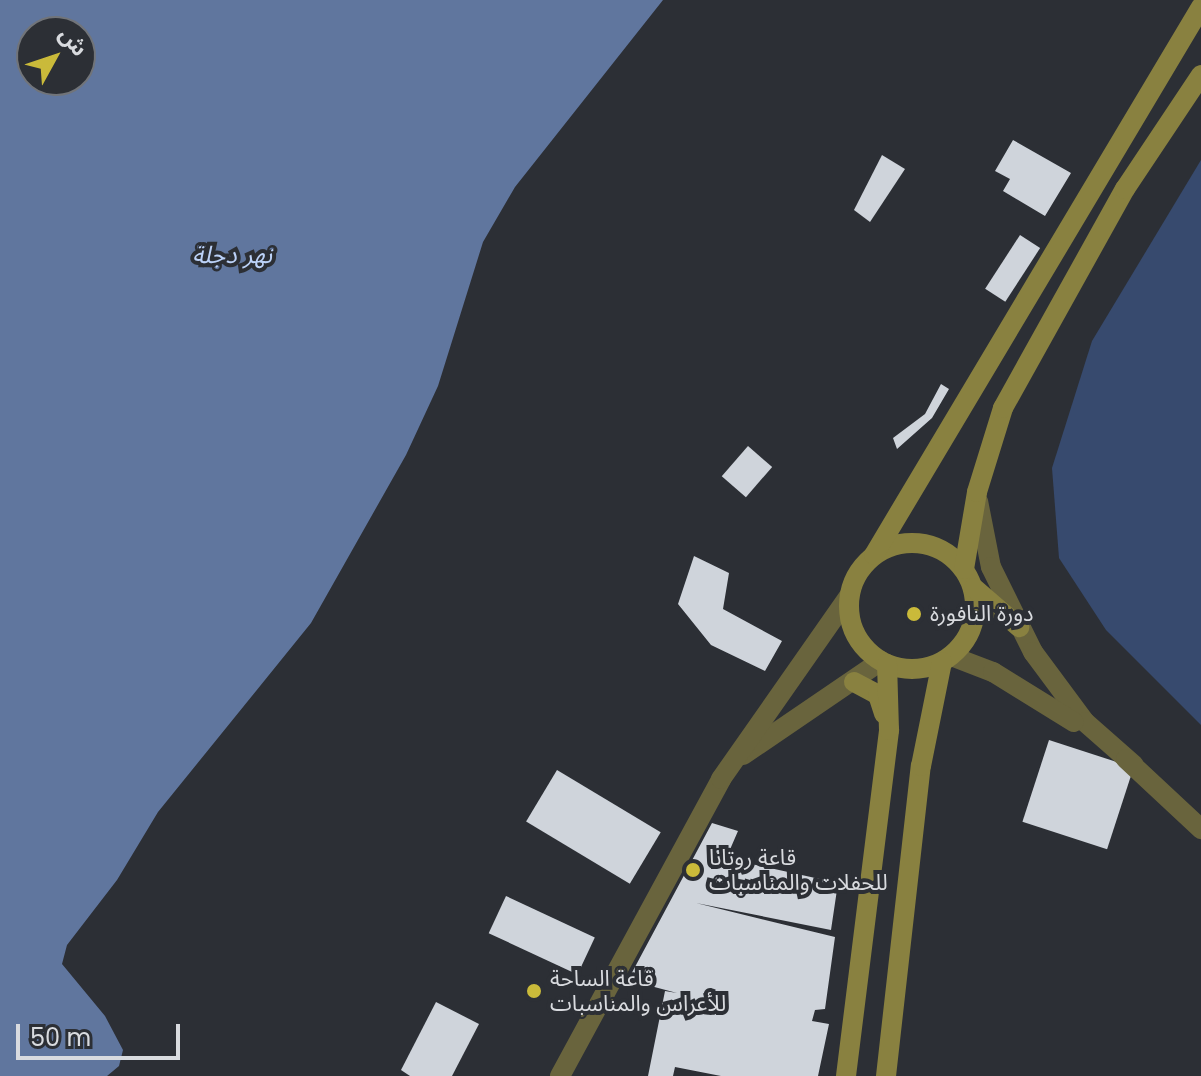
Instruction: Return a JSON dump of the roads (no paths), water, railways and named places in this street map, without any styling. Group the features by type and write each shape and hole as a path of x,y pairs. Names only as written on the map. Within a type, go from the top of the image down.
{"main road":[{"path":"874,555 1201,7"},
{"path":"964,569 977,492 1003,408 1125,189 1201,75"},
{"path":"946,659 924,668 884,662 855,633 849,596 862,566 874,555 892,545 922,543 950,554 964,569 974,588 1019,627"},
{"path":"886,1076 921,766 946,659 973,626 974,588"},
{"path":"846,1076 889,730 884,662"},
{"path":"854,682 878,695 889,730"}],"street":[{"path":"977,492 991,567 1019,627 1060,694 1201,829"},
{"path":"560,1076 733,762 849,596"},
{"path":"946,659 1036,695 1134,765"},
{"path":"733,762 884,662"}],"water":[{"name":"نهر دجلة","path":"0,0 663,0 515,187 483,242 438,386 406,455 311,623 158,812 117,880 67,945 62,964 105,1016 123,1050 119,1066 107,1076 0,1076"}],"place":[{"name":"دورة النافورة","path":"914,614"},
{"name":"قاعة روتانا للحفلات والمناسبات","path":"693,870"},
{"name":"قاعة الساحة للأعراس والمناسبات","path":"534,991"}]}
